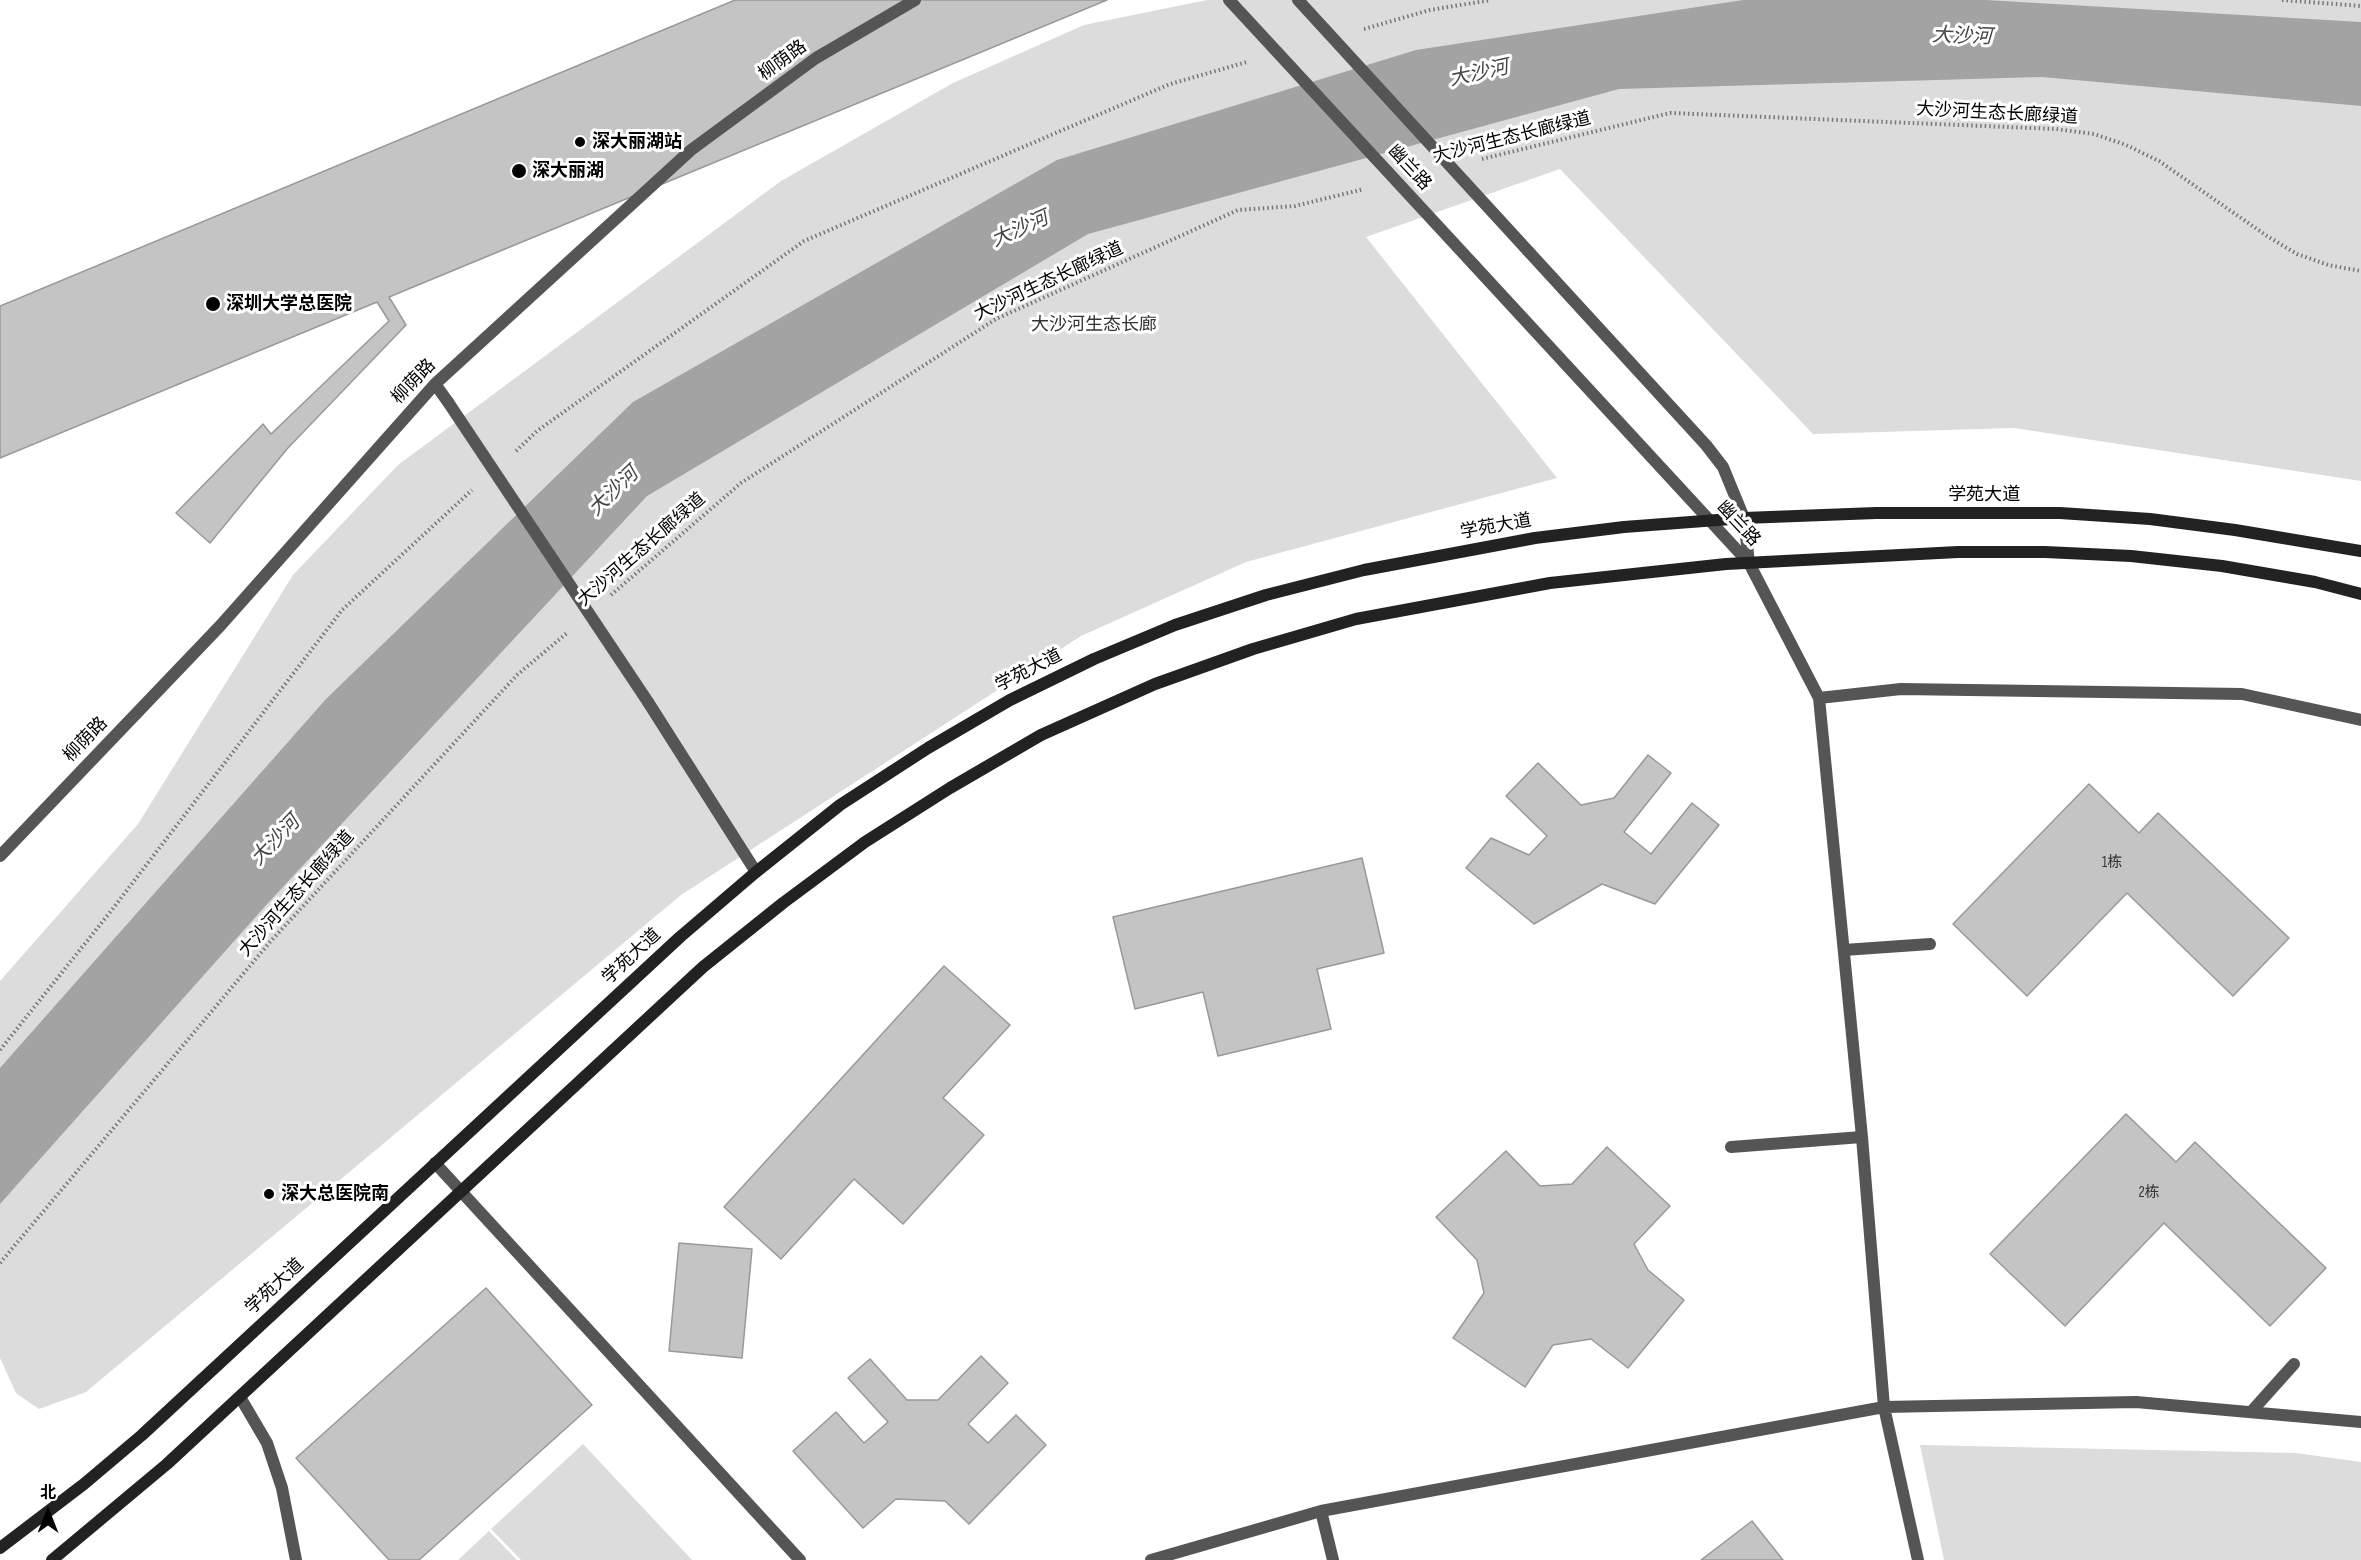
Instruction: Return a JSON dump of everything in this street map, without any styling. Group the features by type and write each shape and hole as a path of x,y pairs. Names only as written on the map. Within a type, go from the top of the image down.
{"main road":[{"name":"学苑大道","path":"0,1548 84,1484 142,1435 680,937 756,872 840,806 928,748 1010,700 1094,659 1175,625 1266,595 1364,570 1535,538 1624,527 1744,518 1876,513 2060,513 2161,520 2361,551"},
{"path":"52,1560 167,1464 703,967 783,903 866,842 950,788 1041,735 1155,684 1253,650 1356,619 1550,583 1629,573 1749,563 1958,552 2045,552 2131,556 2222,566 2315,582 2361,594"}],"street":[{"name":"柳荫路","path":"0,856 220,626 435,384 692,150 816,58 915,0"},
{"name":"幽兰路","path":"1229,0 1749,563"},
{"name":"幽兰路","path":"1298,0 1706,445 1723,467 1744,518 1749,563"},
{"path":"435,384 648,702 756,872"},
{"path":"1749,563 1819,698 1862,1137 1884,1407 1918,1560"},
{"path":"1819,698 1901,689 2242,694 2361,720"},
{"path":"1844,950 1930,944"},
{"path":"1731,1147 1862,1137"},
{"path":"435,1163 800,1560"},
{"path":"2251,1412 2294,1364"},
{"path":"240,1397 267,1443 282,1488 296,1560"},
{"path":"1150,1560 1321,1511 1884,1407 2136,1402 2361,1422"},
{"path":"1321,1511 1333,1560"}],"path":[{"path":"1362,30 1430,10 1491,0"},
{"path":"2282,0 2361,6"},
{"path":"512,454 537,431 804,241 1170,84 1249,62"},
{"name":"大沙河生态长廊绿道","path":"1477,161 1670,113 2056,129 2094,134 2126,145 2159,161 2297,254 2328,266 2361,271"},
{"name":"大沙河生态长廊绿道","path":"607,598 741,483 996,319 1238,210 1295,206 1375,186"},
{"path":"0,1050 111,911 342,610 478,485"},
{"name":"大沙河生态长廊绿道","path":"0,1263 270,942 518,675 571,629"}],"green space":[{"name":"大沙河生态长廊","path":"1207,0 2361,0 2361,481 2014,428 1813,434 1560,169 1366,237 1557,478 1246,562 1081,636 681,895 86,1392 39,1409 16,1393 0,1358 0,981 138,824 293,575 398,465 781,181 953,83 1084,25"},
{"path":"583,1444 692,1560 521,1560 491,1529"},
{"path":"1920,1445 2296,1453 2361,1462 2361,1560 1944,1560"},
{"path":"489,1531 517,1560 458,1560"}],"water":[{"name":"大沙河","path":"1743,0 1986,0 2361,22 2361,106 2042,77 1619,89 1088,234 647,496 268,903 0,1204 0,1068 326,699 633,402 1057,160 1416,50"}],"building":[{"name":"深大丽湖站","path":"735,0 1107,0 389,297 406,325 287,449 210,543 176,513 263,424 271,434 389,321 377,302 0,458 0,306"},
{"path":"1648,755 1671,773 1624,832 1651,854 1692,803 1719,825 1655,904 1602,884 1534,924 1466,868 1491,838 1529,855 1547,836 1506,796 1538,763 1581,805 1614,798"},
{"path":"2089,784 2139,833 2158,813 2289,938 2233,996 2127,893 2027,996 1953,924"},
{"path":"1362,858 1384,953 1317,969 1331,1029 1218,1056 1203,992 1135,1009 1113,917"},
{"path":"944,966 1010,1025 943,1098 984,1135 903,1224 854,1179 781,1259 724,1207"},
{"path":"2126,1114 2176,1162 2195,1142 2326,1268 2270,1326 2164,1223 2065,1326 1990,1254"},
{"path":"1607,1147 1670,1206 1634,1244 1648,1270 1684,1300 1628,1368 1591,1339 1553,1345 1525,1387 1453,1338 1484,1293 1477,1260 1436,1217 1506,1151 1540,1186 1572,1184"},
{"path":"679,1243 752,1249 742,1358 669,1351"},
{"path":"486,1288 592,1405 419,1560 389,1560 296,1458"},
{"path":"981,1356 1008,1383 968,1424 988,1443 1016,1415 1046,1445 969,1524 945,1501 896,1499 863,1528 793,1451 836,1412 864,1443 888,1422 848,1378 870,1359 907,1400 938,1400"},
{"path":"1752,1521 1783,1560 1701,1560"}],"place":[{"name":"深大丽湖站","path":"580,142"},
{"name":"深大丽湖","path":"519,171"},
{"name":"深圳大学总医院","path":"213,304"},
{"name":"深大总医院南","path":"269,1194"}]}
